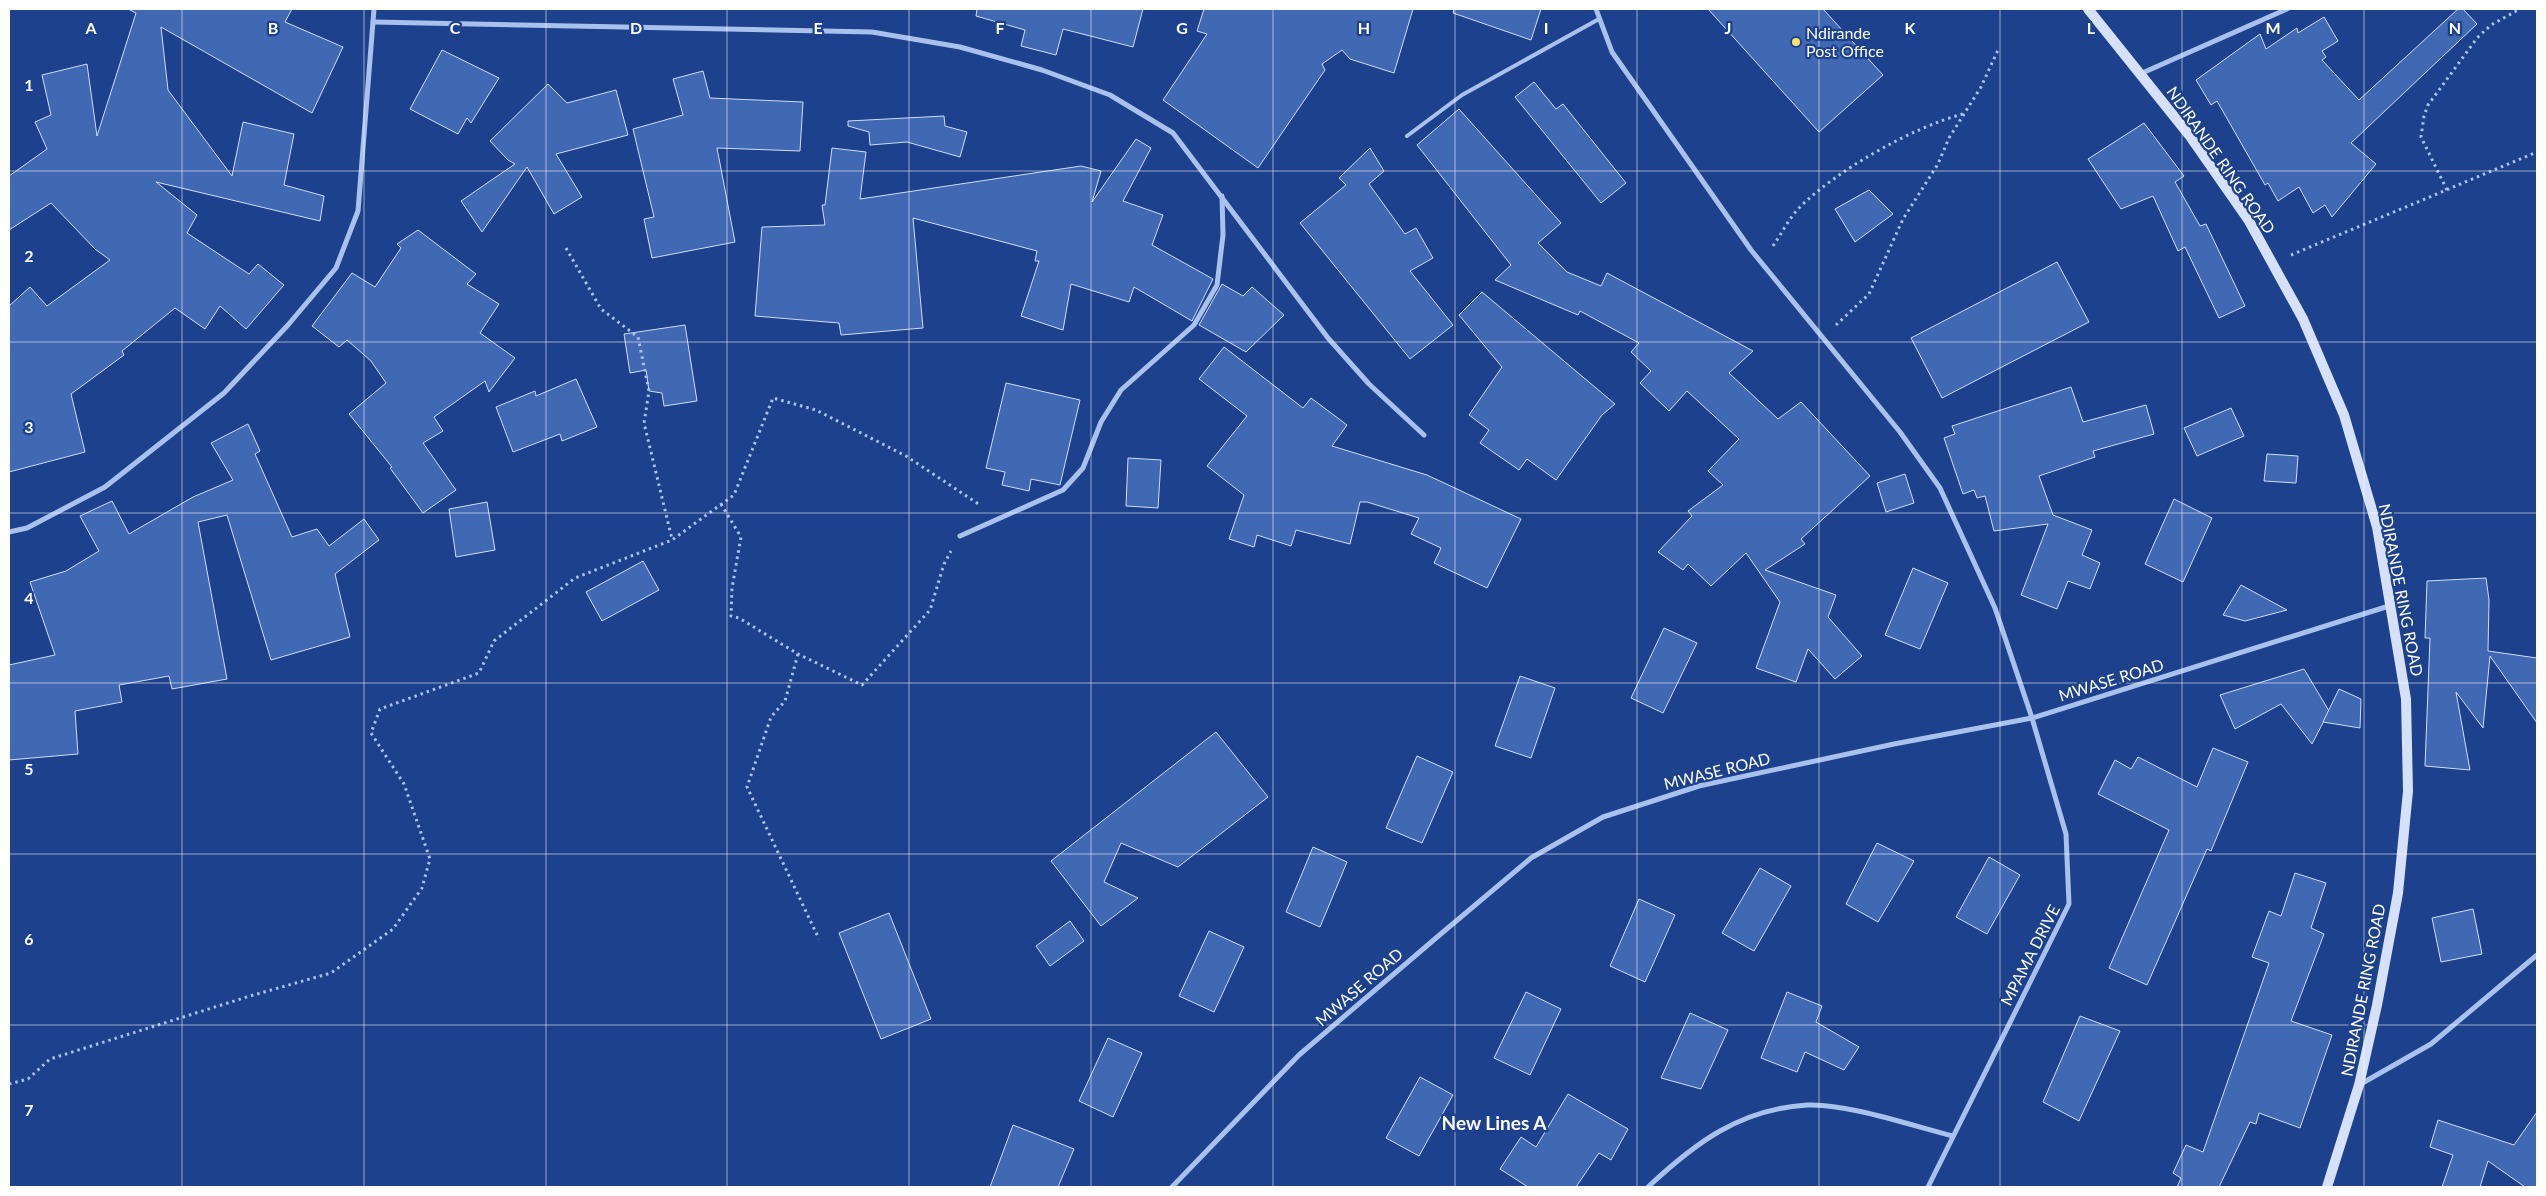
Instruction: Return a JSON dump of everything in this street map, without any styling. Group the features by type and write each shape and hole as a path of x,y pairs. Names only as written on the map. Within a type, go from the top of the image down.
{"street":[{"path":"9,532 28,528 105,487 224,393 288,325 336,268 358,211 374,9"},
{"name":"MPAMA DRIVE","path":"1596,9 1612,52 1751,250 1900,432 1940,488 1995,608 2032,718 2066,834 2069,904 1928,1187"},
{"name":"NDIRANDE RING ROAD","path":"2088,9 2188,135 2249,221 2303,319 2344,415 2377,527 2406,699 2408,791 2398,892 2377,1006 2359,1085 2327,1187"},
{"path":"2140,74 2287,9"},
{"path":"374,22 872,32 960,48 1042,70 1110,95 1173,133 1222,195 1328,338 1370,384 1424,436"},
{"path":"960,536 998,518 1043,501 1063,490 1083,468 1101,422 1121,390 1194,325 1217,286 1223,235 1222,195"},
{"name":"MWASE ROAD","path":"1172,1187 1299,1055 1531,858 1603,817 1699,786 1894,744 2032,718 2389,606"},
{"path":"2359,1085 2431,1044 2537,955"},
{"path":"1648,1187 1676,1161 1732,1123 1767,1110 1808,1105 1850,1110 1953,1136"}],"lane":[{"path":"1407,136 1462,95 1599,19"}],"path":[{"path":"2447,190 2421,136 2428,105 2477,38 2491,25 2520,9"},
{"path":"1822,338 1869,294 1903,219 1938,164 1949,138 1981,87 1998,50"},
{"path":"1771,248 1799,208 1857,164 1901,138 1943,119 1964,114"},
{"path":"2272,263 2537,152"},
{"path":"566,248 601,309 638,337 649,391 644,423 672,540"},
{"path":"9,1084 28,1079 50,1059 250,996 331,974 393,929 422,888 430,859 404,784 371,733 380,709 479,673 494,641 575,578 672,540 734,495 772,398 816,410 906,456 998,518"},
{"path":"721,504 741,538 732,588 731,616 739,618 798,654 862,685 930,610 944,564 960,536"},
{"path":"798,654 785,701 771,717 747,787 819,939"}],"building":[{"path":"128,9 292,9 285,22 343,47 312,113 161,27 168,90 232,176 243,122 294,134 284,185 324,196 320,221 156,182 197,215 187,233 249,274 258,264 284,285 246,329 220,306 205,329 175,308 122,351 124,355 71,394 85,452 9,472 9,306 30,287 47,306 110,260 95,249 51,203 9,230 9,176 47,149 35,122 51,115 42,75 87,64 97,136 136,13"},
{"path":"977,9 1143,9 1133,47 1063,29 1056,55 1021,46 1025,30 976,16"},
{"path":"1204,9 1413,9 1394,73 1350,59 1342,50 1322,64 1325,70 1258,168 1163,100 1207,34 1197,31"},
{"path":"1454,9 1541,9 1531,40 1453,13"},
{"name":"Ndirande Post Office","path":"1708,9 1823,9 1883,75 1819,132"},
{"path":"2458,9 2463,9 2477,24 2351,143 2376,164 2332,217 2325,205 2313,213 2299,187 2278,201 2268,183 2265,185 2217,101 2211,105 2196,80 2260,34 2266,49 2297,28 2298,33 2324,17 2338,41 2322,51 2326,57 2322,60 2359,100"},
{"path":"442,50 499,78 471,123 467,118 458,134 410,109"},
{"path":"703,71 710,98 803,102 800,151 717,148 735,242 652,258 644,219 654,217 633,129 683,115 673,79"},
{"path":"1534,82 1556,109 1563,104 1626,183 1601,203 1515,97"},
{"path":"548,84 567,103 616,90 628,135 556,154 582,197 554,214 527,167 482,232 461,201 515,164 508,160 490,141"},
{"path":"1459,109 1561,223 1538,243 1567,272 1601,286 1607,273 1753,351 1729,373 1778,419 1801,402 1870,476 1801,539 1805,544 1765,570 1836,595 1828,617 1862,656 1835,679 1808,649 1796,682 1756,668 1780,602 1746,553 1711,586 1688,564 1683,570 1658,552 1692,516 1688,511 1723,485 1708,471 1739,439 1687,391 1669,411 1640,383 1651,371 1631,352 1639,343 1580,311 1578,315 1495,280 1511,265 1417,145"},
{"path":"944,116 945,126 967,132 960,157 907,142 870,145 869,132 848,126 848,121"},
{"path":"2144,123 2184,176 2175,182 2200,226 2206,224 2245,306 2219,318 2185,247 2178,251 2153,196 2121,209 2088,159"},
{"path":"1136,139 1151,148 1123,201 1163,215 1152,245 1213,279 1192,321 1134,287 1129,302 1071,284 1063,330 1021,316 1039,261 1035,261 1037,251 913,218 923,328 841,335 839,323 755,316 762,227 825,225 822,205 825,205 832,148 866,152 860,199 1081,166 1101,171 1092,202"},
{"path":"1370,148 1384,171 1369,184 1405,234 1416,228 1433,258 1410,271 1453,325 1410,359 1300,223 1346,185 1339,178"},
{"path":"1869,190 1893,214 1855,242 1835,209"},
{"path":"418,230 476,274 467,284 499,304 480,333 515,358 489,392 485,381 434,417 443,431 423,443 456,490 423,513 390,468 392,467 349,414 386,383 371,361 347,340 339,347 312,326 352,273 375,287 401,248 397,244"},
{"path":"2057,262 2089,322 1942,398 1911,338"},
{"path":"1222,284 1243,296 1252,287 1284,315 1246,352 1199,325"},
{"path":"1482,292 1615,404 1602,415 1556,480 1527,459 1519,470 1480,443 1489,430 1469,415 1502,367 1459,315"},
{"path":"685,325 697,401 664,406 662,393 649,391 646,370 630,373 624,334"},
{"path":"1224,347 1303,408 1311,398 1347,425 1332,446 1427,475 1521,519 1487,588 1434,563 1441,548 1411,534 1419,518 1367,502 1360,502 1350,544 1296,530 1291,546 1257,535 1254,547 1229,539 1244,495 1207,466 1247,416 1199,379"},
{"path":"576,379 597,427 562,441 560,434 513,452 496,407 535,391 536,396"},
{"path":"1006,383 1080,400 1060,485 1031,479 1029,491 1002,485 1005,472 986,468"},
{"path":"2071,387 2083,422 2146,405 2154,434 2093,451 2095,457 2039,476 2053,515 2092,530 2082,555 2100,563 2090,589 2068,581 2057,609 2021,595 2048,524 1994,531 1985,496 1977,498 1974,490 1963,494 1944,438 1955,434 1952,426"},
{"path":"2231,408 2244,436 2197,456 2184,428"},
{"path":"248,424 260,451 255,454 292,537 317,529 329,546 364,519 379,540 335,574 350,637 271,660 227,515 198,522 227,679 172,689 169,676 119,685 122,702 75,711 78,754 9,760 9,665 55,655 30,582 66,571 99,551 80,516 112,501 129,534 193,497 233,480 211,443"},
{"path":"2267,454 2298,456 2296,483 2264,481"},
{"path":"1128,458 1161,460 1158,508 1126,506"},
{"path":"1905,474 1914,503 1886,512 1877,483"},
{"path":"2174,499 2212,518 2183,582 2145,564"},
{"path":"487,502 495,550 456,557 449,509"},
{"path":"643,561 659,590 602,621 586,592"},
{"path":"1913,568 1948,583 1920,649 1885,635"},
{"path":"2486,578 2489,600 2488,651 2537,658 2537,723 2490,656 2483,728 2456,692 2470,770 2425,766 2430,638 2425,638 2427,581"},
{"path":"2241,585 2287,610 2245,621 2223,615"},
{"path":"1664,628 1697,643 1663,713 1631,698"},
{"path":"2304,669 2329,711 2312,744 2281,704 2235,729 2220,695"},
{"path":"1520,676 1555,688 1531,758 1495,746"},
{"path":"2339,689 2361,699 2360,728 2323,722"},
{"path":"1216,732 1268,797 1178,867 1121,843 1104,882 1138,898 1101,926 1051,861"},
{"path":"2213,748 2248,762 2211,851 2207,849 2147,985 2109,968 2169,830 2098,794 2115,760 2131,769 2138,757 2197,787"},
{"path":"1417,756 1453,772 1422,843 1386,828"},
{"path":"1877,843 1914,861 1878,922 1846,904"},
{"path":"1313,847 1347,862 1320,927 1286,912"},
{"path":"1989,857 2020,875 1987,934 1956,917"},
{"path":"1760,868 1791,886 1754,951 1722,933"},
{"path":"2295,873 2326,883 2311,928 2324,934 2291,1021 2332,1035 2300,1128 2259,1113 2256,1124 2250,1122 2219,1187 2177,1187 2181,1178 2173,1173 2186,1145 2203,1152 2269,963 2252,957 2269,911 2281,916"},
{"path":"1639,899 1675,915 1645,982 1610,966"},
{"path":"2473,909 2482,954 2441,962 2432,918"},
{"path":"889,913 931,1019 881,1039 839,933"},
{"path":"1070,921 1084,941 1050,966 1036,946"},
{"path":"1209,931 1244,947 1214,1012 1179,996"},
{"path":"1526,992 1561,1009 1530,1075 1494,1058"},
{"path":"1787,992 1822,1006 1816,1022 1859,1047 1844,1070 1805,1052 1797,1072 1761,1058"},
{"path":"1690,1013 1728,1030 1701,1089 1661,1078"},
{"path":"2080,1016 2120,1031 2079,1121 2043,1102"},
{"path":"1108,1038 1142,1053 1113,1117 1079,1101"},
{"path":"1420,1077 1453,1095 1419,1156 1386,1138"},
{"path":"1568,1094 1628,1129 1611,1160 1599,1153 1576,1187 1528,1187 1500,1169 1521,1137 1536,1147"},
{"path":"2537,1112 2537,1187 2525,1187 2488,1161 2480,1187 2442,1187 2453,1155 2430,1147 2438,1120 2514,1145"},
{"path":"1013,1125 1074,1149 1058,1187 990,1187"}],"place":[{"name":"Ndirande Post Office","path":"1796,42"}],"district":[{"name":"New Lines A","path":"1494,1123"}]}
